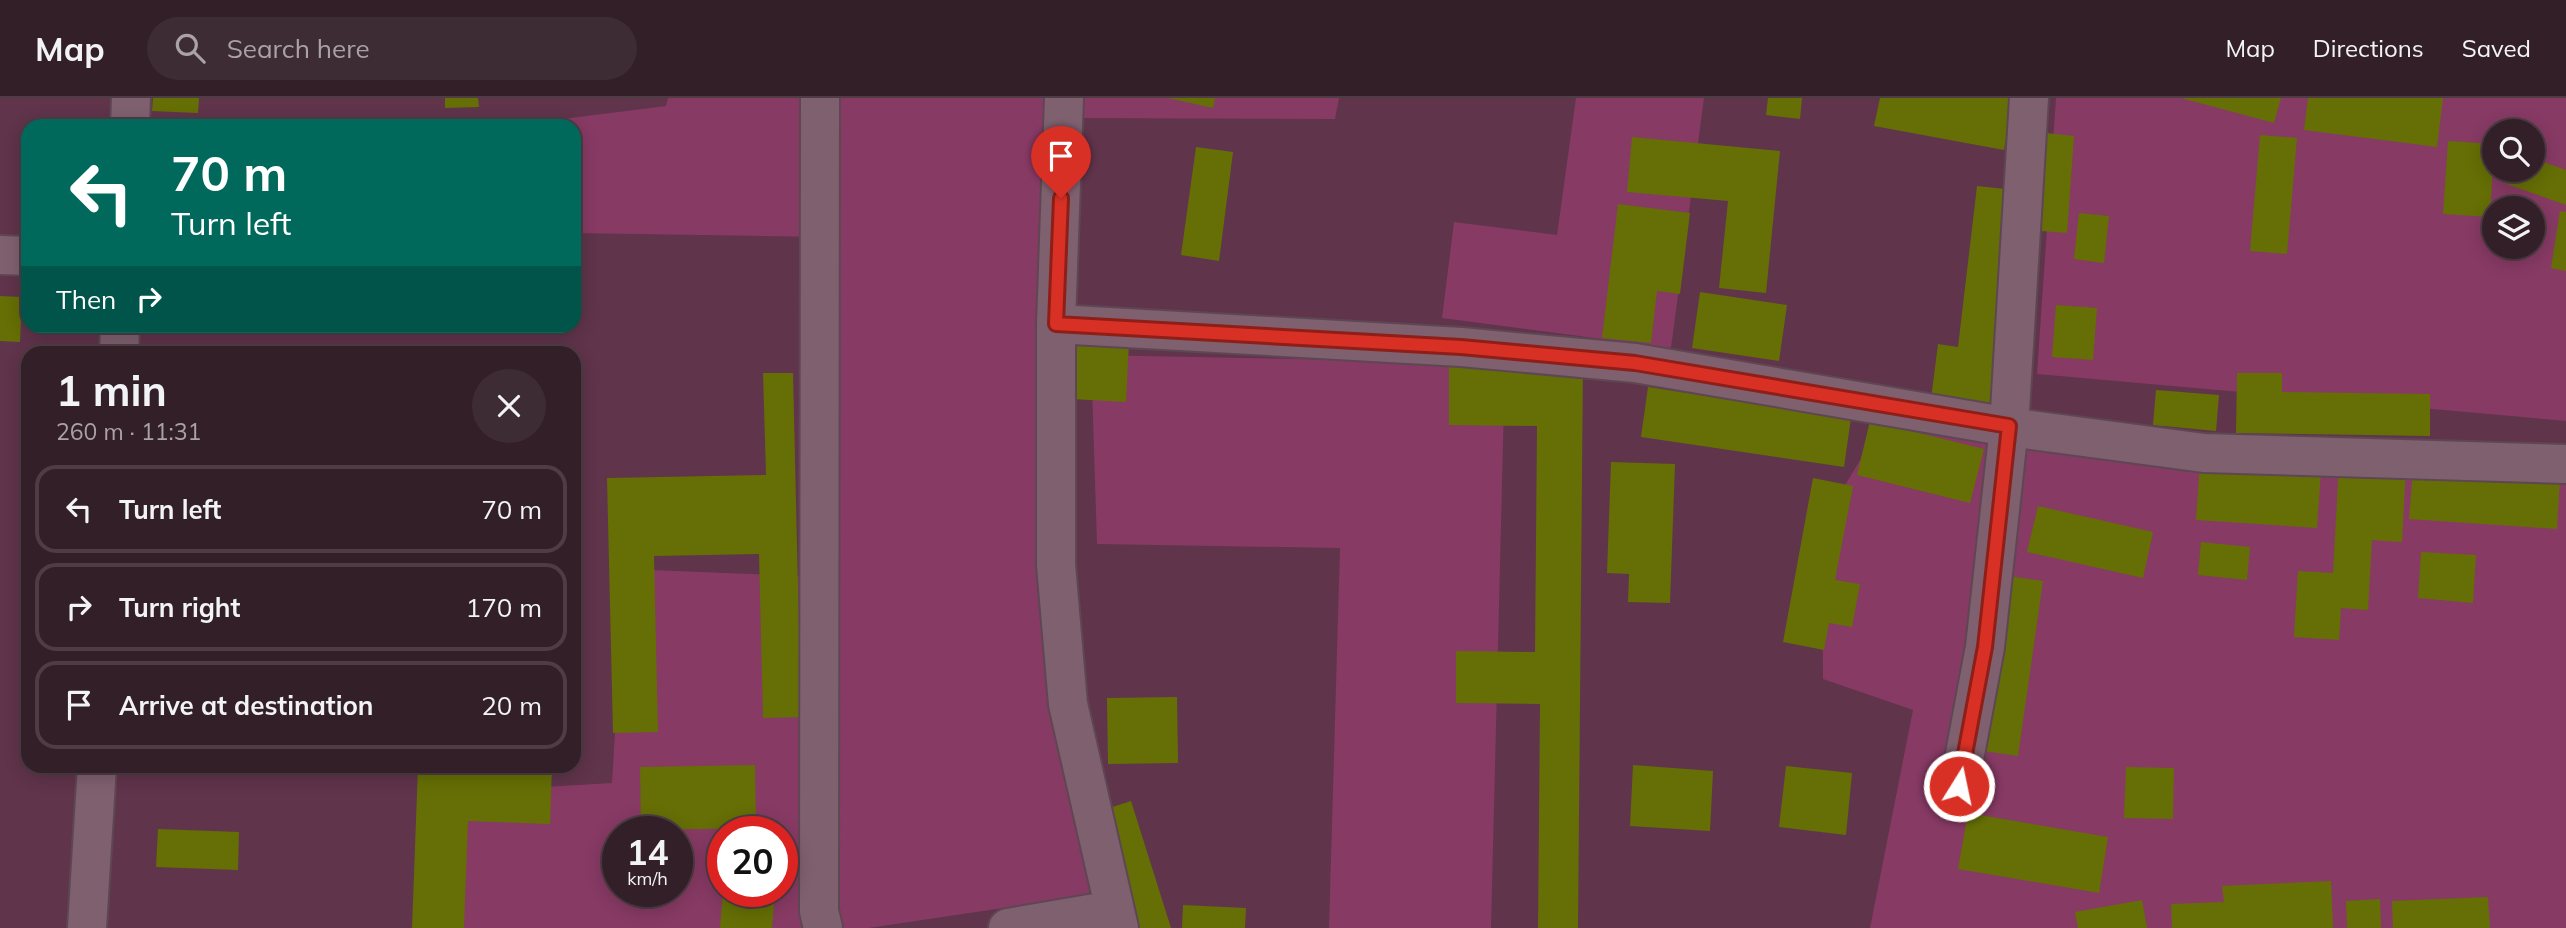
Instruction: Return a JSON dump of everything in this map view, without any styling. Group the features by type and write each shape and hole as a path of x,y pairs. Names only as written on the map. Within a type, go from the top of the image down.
{"street":[{"path":"130,119 131,98"},
{"path":"820,98 819,911 823,928"},
{"path":"1008,928 1116,919 1068,705 1056,565 1056,324 1064,98"},
{"path":"1959,786 1985,647 2009,426 2029,98"},
{"path":"0,255 21,256"},
{"path":"1056,324 1461,347 1635,363 2009,426 2204,453 2566,464"},
{"path":"87,928 97,773"}],"shaded area":[{"path":"0,98 2566,98 2566,928 0,928"},
{"path":"668,98 1339,98 1335,119 1059,118 1062,714 1090,895 869,928 439,928 434,880 464,792 612,783 625,569 827,577 825,237 581,233 581,119 562,119 666,106"},
{"path":"1576,98 1704,98 1671,348 1442,318 1454,222 1557,235"},
{"path":"2056,98 2566,98 2566,421 2037,374"},
{"path":"1091,355 1505,363 1491,928 1329,928 1340,548 1097,544"},
{"path":"1891,409 2045,441 2566,453 2566,928 2127,928 2093,923 2093,928 1870,928 1913,710 1823,679 1822,523"}],"building":[{"path":"153,98 199,98 198,113 152,111"},
{"path":"445,98 478,98 479,107 445,108"},
{"path":"1168,98 1215,98 1213,108"},
{"path":"1768,98 1802,98 1800,119 1766,115"},
{"path":"1880,98 2013,98 2004,150 1874,126"},
{"path":"2181,98 2281,98 2274,123"},
{"path":"2308,98 2443,98 2437,147 2304,130"},
{"path":"2036,132 2074,136 2067,233 2029,230"},
{"path":"2260,135 2297,138 2287,254 2250,251"},
{"path":"1632,137 1780,151 1766,293 1719,288 1728,201 1627,192"},
{"path":"2448,141 2482,143 2482,182 2492,182 2491,196 2482,196 2482,216 2443,214"},
{"path":"1196,147 1233,152 1219,261 1181,255"},
{"path":"2545,163 2566,170 2566,205 2545,196 2504,183 2545,182"},
{"path":"1977,186 2016,190 1991,405 1931,399 1938,344 1958,347"},
{"path":"1618,204 1690,213 1680,294 1657,291 1651,343 1602,338"},
{"path":"2560,211 2566,212 2566,271 2551,268"},
{"path":"2079,213 2109,216 2104,263 2074,259"},
{"path":"1700,292 1787,305 1779,361 1692,348"},
{"path":"0,296 21,297 20,342 0,341"},
{"path":"2056,305 2097,308 2093,360 2052,357"},
{"path":"1075,339 1129,342 1126,402 1072,399"},
{"path":"1449,362 1583,363 1578,928 1538,928 1540,704 1456,703 1456,651 1535,652 1537,426 1449,425"},
{"path":"763,373 793,373 801,717 763,718 759,554 654,556 658,732 613,733 607,478 766,475"},
{"path":"2237,373 2282,373 2282,392 2430,394 2430,436 2236,433"},
{"path":"1648,387 1851,418 1844,467 1641,437"},
{"path":"2156,390 2219,395 2216,431 2153,425"},
{"path":"1870,421 1984,449 1970,503 1857,475"},
{"path":"1611,462 1675,464 1670,603 1628,602 1629,574 1607,573"},
{"path":"2200,463 2321,471 2317,528 2196,520"},
{"path":"2339,463 2406,467 2402,542 2372,540 2368,610 2341,608 2339,640 2294,637 2298,571 2333,573"},
{"path":"2413,469 2560,479 2557,529 2409,519"},
{"path":"1813,478 1853,486 1835,580 1860,584 1852,627 1829,623 1824,650 1783,642"},
{"path":"2038,506 2153,532 2143,578 2027,552"},
{"path":"2201,542 2250,547 2247,580 2198,575"},
{"path":"2421,552 2476,555 2473,603 2418,598"},
{"path":"2009,576 2043,581 2018,756 1984,751"},
{"path":"1177,697 1178,763 1108,764 1107,698"},
{"path":"755,765 756,816 707,816 707,829 693,829 693,816 641,816 640,767"},
{"path":"1633,765 1713,771 1710,831 1630,826"},
{"path":"1786,766 1852,773 1846,835 1779,827"},
{"path":"2126,767 2174,768 2173,819 2124,818"},
{"path":"418,773 552,773 550,824 468,821 464,928 412,928"},
{"path":"1131,801 1171,928 1134,928 1097,812"},
{"path":"1968,813 2108,837 2099,893 1958,869"},
{"path":"158,829 239,832 238,870 156,867"},
{"path":"2331,881 2333,928 2172,928 2171,904 2224,902 2222,886"},
{"path":"2488,897 2490,928 2393,928 2392,901"},
{"path":"2380,899 2381,928 2347,928 2346,901"},
{"path":"2142,900 2147,928 2078,928 2075,912"},
{"path":"1183,905 1246,908 1245,928 1182,928"},
{"path":"722,907 774,907 772,928 720,928"}],"route":[{"path":"1061,198 1056,324 1461,347 1635,363 2009,426 1985,647 1959,786"}]}
